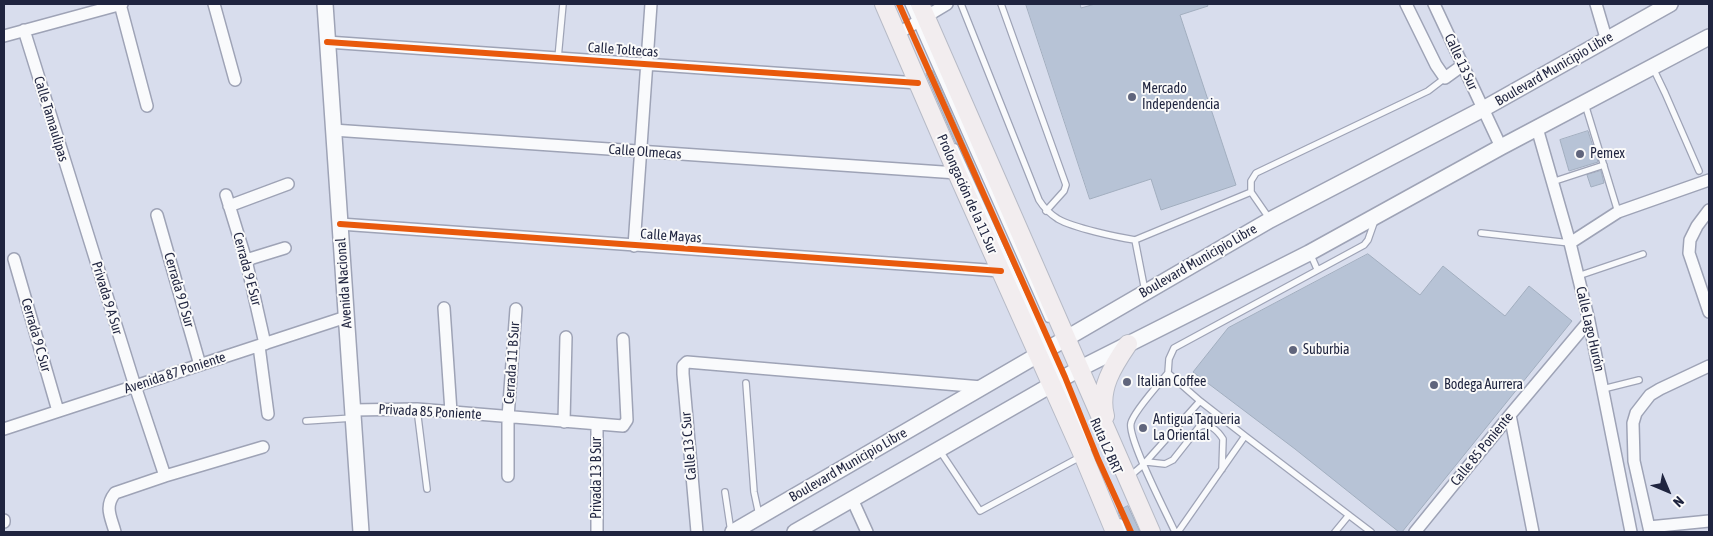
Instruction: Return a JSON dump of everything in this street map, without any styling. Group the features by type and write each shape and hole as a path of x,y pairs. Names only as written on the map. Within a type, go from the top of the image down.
{"main road":[{"name":"Avenida Nacional","path":"325,4 361,532"},
{"name":"Prolongación de la 11 Sur","path":"884,4 900,32 957,173 1001,271 1054,344 1068,375"},
{"name":"Boulevard Municipio Libre","path":"732,532 1270,220 1483,109 1606,38 1670,4"},
{"name":"Prolongación de la 11 Sur","path":"921,14 1068,375"},
{"path":"794,532 1068,375 1309,253 1501,147 1709,37"},
{"path":"1111,444 1103,409 1102,395 1113,366 1128,344"},
{"path":"1068,375 1111,444 1150,532"},
{"path":"1068,375 1083,456 1116,532"}],"street":[{"path":"4,36 121,4 147,106"},
{"path":"214,4 235,80"},
{"path":"634,246 651,4"},
{"path":"900,32 921,14 947,4"},
{"path":"1406,4 1436,65 1445,78 1463,65"},
{"name":"Calle 13 Sur","path":"1434,4 1501,147"},
{"path":"1596,4 1606,38"},
{"name":"Calle Tamaulipas","path":"24,30 79,209"},
{"name":"Calle Toltecas","path":"327,42 647,64 918,75"},
{"name":"Calle Lago Hurón","path":"1537,128 1570,243 1589,321 1631,532"},
{"name":"Calle Olmecas","path":"334,130 957,173"},
{"path":"1570,243 1618,212 1709,180"},
{"name":"Cerrada 9 E Sur","path":"268,414 262,345 246,260 227,200 288,184"},
{"name":"Privada 9 A Sur","path":"79,209 165,476"},
{"path":"1709,210 1696,226 1690,240 1689,253 1709,312"},
{"name":"Cerrada 9 D Sur","path":"157,215 200,365"},
{"name":"Calle Mayas","path":"340,224 1001,271"},
{"path":"246,260 285,248"},
{"name":"Cerrada 9 C Sur","path":"14,259 58,412"},
{"path":"444,308 451,412"},
{"name":"Cerrada 11 B Sur","path":"508,417 516,309"},
{"name":"Avenida 87 Poniente","path":"4,429 346,317"},
{"name":"Calle 85 Poniente","path":"1415,532 1425,527 1510,415 1589,321"},
{"path":"564,422 566,337"},
{"name":"Privada 85 Poniente","path":"352,414 417,409 623,426 627,420 623,339"},
{"name":"Calle 13 C Sur","path":"697,532 683,374 683,366 687,362 982,387"},
{"path":"1709,366 1655,392 1642,403 1633,423 1634,461 1650,530 1709,521"},
{"path":"1510,415 1533,532"},
{"path":"508,417 508,476"},
{"name":"Privada 13 B Sur","path":"597,425 597,532"},
{"path":"115,532 108,507 110,500 116,493 165,476 263,447"},
{"path":"852,499 867,532"}],"lane":[{"path":"558,58 563,4"},
{"path":"891,4 900,32"},
{"path":"908,4 921,14 1050,324"},
{"path":"961,4 1039,200 1046,211 1067,224 1135,240 1250,192"},
{"path":"1001,4 1066,185 1064,191 1046,211"},
{"path":"1652,67 1699,171"},
{"path":"1270,220 1250,192 1251,181 1256,174 1428,91 1445,78"},
{"path":"1585,103 1618,212"},
{"path":"947,128 1054,344"},
{"path":"1552,182 1604,165"},
{"path":"1245,436 1177,532 1130,428 1133,418 1168,373 1169,359 1174,348 1364,245 1368,240 1376,216"},
{"path":"1481,233 1570,243"},
{"path":"1135,240 1145,292"},
{"path":"1309,253 1317,270"},
{"path":"1578,276 1643,254"},
{"path":"1168,373 1200,401 1371,532"},
{"name":"Ruta L2 BRT","path":"1068,375 1124,532"},
{"path":"1603,389 1639,380"},
{"path":"746,383 754,492 760,517"},
{"path":"1127,479 1145,463 1200,401"},
{"path":"417,409 427,490"},
{"path":"306,421 352,414"},
{"path":"1145,463 1169,463 1199,427 1204,424 1208,425 1223,439 1222,469"},
{"path":"939,449 980,511 1083,456"},
{"name":"Ruta L2 BRT","path":"1112,461 1145,532"},
{"path":"725,492 732,532"},
{"path":"1335,532 1349,515"}],"building":[{"name":"Mercado Independencia","path":"1026,4 1080,4 1081,8 1095,4 1207,4 1208,6 1180,15 1236,185 1161,210 1151,179 1090,199"},
{"path":"933,71 980,179 976,181 959,145 955,142 926,74"},
{"name":"Pemex","path":"1588,131 1598,162 1569,171 1560,140"},
{"path":"1601,171 1604,183 1591,187 1587,175"},
{"name":"Bodega Aurrera","path":"1368,254 1420,295 1443,266 1505,316 1529,286 1572,321 1402,532 1399,532 1295,449 1193,372 1228,328"},
{"path":"1128,506 1140,532 1129,532 1124,520 1120,517 1118,511"}],"cycle path":[{"path":"899,4 1065,377 1098,459 1131,532"},
{"path":"327,42 918,83"},
{"path":"340,224 1001,271"}],"place":[{"name":"Mercado Independencia","path":"1132,97"},
{"name":"Pemex","path":"1580,154"},
{"name":"Suburbia","path":"1293,350"},
{"name":"Italian Coffee","path":"1127,382"},
{"name":"Bodega Aurrera","path":"1434,385"},
{"name":"Antigua Taqueria La Oriental","path":"1143,428"}]}
